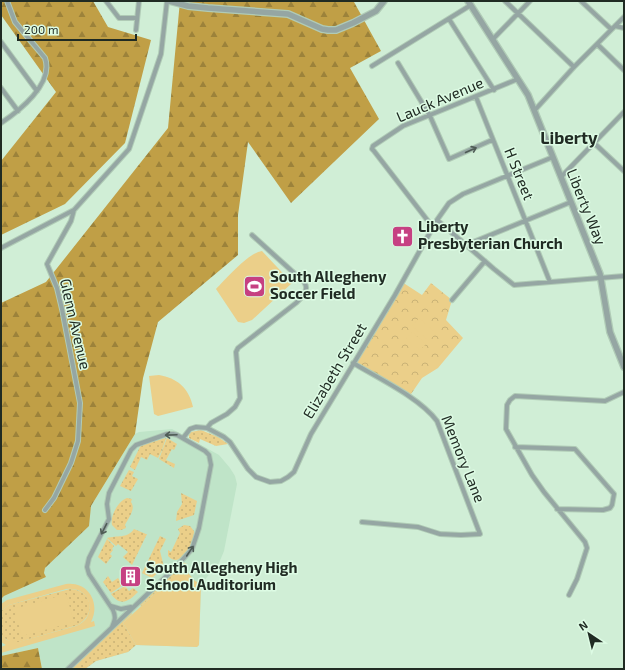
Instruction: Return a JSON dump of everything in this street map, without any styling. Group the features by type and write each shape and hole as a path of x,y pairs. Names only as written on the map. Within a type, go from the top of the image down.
{"street":[{"path":"1,123 18,112 37,91 44,78 46,63 45,58 15,22 7,1"},
{"path":"106,1 118,18 137,18"},
{"path":"136,30 139,1"},
{"path":"171,1 188,6 288,14 322,29 336,30 376,11 384,1"},
{"name":"Glenn Avenue","path":"44,510 54,498 71,463 78,441 80,403 62,309 57,288 47,264 71,221 74,210 129,149 161,54 171,1"},
{"path":"505,1 574,67"},
{"path":"493,39 530,1"},
{"path":"580,1 611,29"},
{"path":"372,66 449,19 470,3"},
{"name":"Liberty Way","path":"470,3 528,95 600,278 610,332 624,368"},
{"path":"534,111 574,67 624,17"},
{"path":"449,19 494,90"},
{"path":"615,26 624,28"},
{"path":"1,42 37,91"},
{"path":"597,44 624,70"},
{"path":"398,63 430,116 449,159 492,140"},
{"name":"Lauck Avenue","path":"434,226 428,221 374,151 372,148 373,146 403,126 518,79"},
{"path":"1,88 18,112"},
{"name":"H Street","path":"476,97 550,282"},
{"path":"561,177 624,112"},
{"path":"594,143 624,171"},
{"name":"Elizabeth Street","path":"207,428 230,442 248,469 256,477 270,482 281,481 294,472 311,434 395,295 445,208 454,199 507,175 553,157"},
{"path":"466,245 571,202"},
{"path":"1,248 74,210"},
{"path":"437,220 514,285 624,276"},
{"path":"183,438 190,429 196,427 207,428 211,423 227,414 235,407 240,398 236,352 238,348 303,297 306,289 304,282 252,235"},
{"path":"452,300 485,261"},
{"name":"Memory Lane","path":"353,363 419,403 430,412 437,421 480,534 440,534 418,527 362,522"},
{"path":"569,595 583,565 587,548 585,542 557,509 532,475 515,447 505,426 507,405 515,396 606,401 624,392"},
{"path":"68,669 133,607 187,555 192,549 196,537 211,465 206,451 183,438 172,434 136,445 131,450 109,493 107,504 109,519 89,558 87,567 89,574 115,615 115,620 112,627"},
{"path":"515,447 575,449 614,494 610,508 603,510 557,509"},
{"path":"110,606 121,609 133,607"}],"shaded area":[{"path":"172,429 219,455 235,476 237,484 224,551 219,563 201,584 199,645 197,647 136,645 128,652 96,661 85,669 42,669 38,648 1,656 1,599 4,596 46,577 44,573 45,568 88,526 91,506 135,434 139,432"}],"green space":[{"path":"1,1 93,1 108,27 151,40 125,143 65,204 1,235 1,161 56,92 1,15"},
{"path":"180,1 354,2 381,51 350,68 379,119 291,203 248,142 238,215 238,255 158,322 143,378 135,434 91,506 89,526 45,568 44,573 46,577 4,596 1,599 1,303 46,282 168,128"},
{"name":"South Allegheny Soccer Field","path":"262,251 292,283 252,320 244,323 238,322 216,289 250,256"},
{"path":"402,282 422,295 431,283 452,300 446,320 463,338 438,368 422,378 409,397 353,363"},
{"path":"419,318 436,333 429,341 412,326"},
{"path":"412,332 426,344 420,350 406,339"},
{"path":"159,375 177,381 189,394 193,407 158,416 154,414 149,376"},
{"path":"201,430 218,437 228,444 216,446 200,439 199,443 189,438 191,432"},
{"path":"166,438 158,458 150,454 147,460 141,457 135,470 130,467 141,445"},
{"path":"167,438 177,444 174,450 172,449 166,460 175,464 174,468 159,459"},
{"path":"129,470 134,472 132,476 138,479 131,491 120,486"},
{"path":"181,493 197,501 194,515 176,521 177,512 182,504"},
{"path":"127,498 132,499 131,502 133,507 125,525 126,528 117,530 112,525 113,513 118,505"},
{"path":"184,525 190,526 194,531 192,542 182,557 178,560 173,559 168,556 168,550 171,552 180,533 178,529"},
{"path":"134,529 147,534 132,565 123,557 128,552 118,544 116,546 107,538 128,534"},
{"path":"160,536 166,539 160,551 164,567 152,578 142,573"},
{"path":"107,539 114,546 110,554 112,556 106,564 98,557"},
{"path":"183,562 187,564 183,567 195,581 178,572 141,606 139,604"},
{"path":"178,572 201,584 199,645 197,647 136,645 123,623"},
{"path":"108,576 112,582 118,578 123,585 111,593 103,582"},
{"path":"66,584 81,586 90,595 94,608 94,615 91,622 94,621 95,626 1,653 1,647 6,645 1,642 1,635 7,640 18,642 76,626 83,622 88,616 90,609 89,603 81,592 75,589 66,589 9,605 1,611 1,604 7,600"},
{"path":"125,586 129,591 133,588 138,592 129,600 122,602 118,601 111,594"},
{"path":"70,589 77,590 83,594 89,603 90,609 88,615 78,625 19,642 9,641 1,635 1,611 9,605"},
{"path":"66,594 74,622 22,636 14,609"},
{"path":"131,612 132,614 123,623 136,645 128,652 96,661 85,669 71,669"},
{"path":"38,648 42,669 1,669 1,656"}],"place":[{"name":"Liberty Presbyterian Church","path":"403,236"},
{"name":"South Allegheny Soccer Field","path":"254,286"},
{"name":"South Allegheny High School Auditorium","path":"131,577"}],"district":[{"name":"Liberty","path":"569,138"}]}
